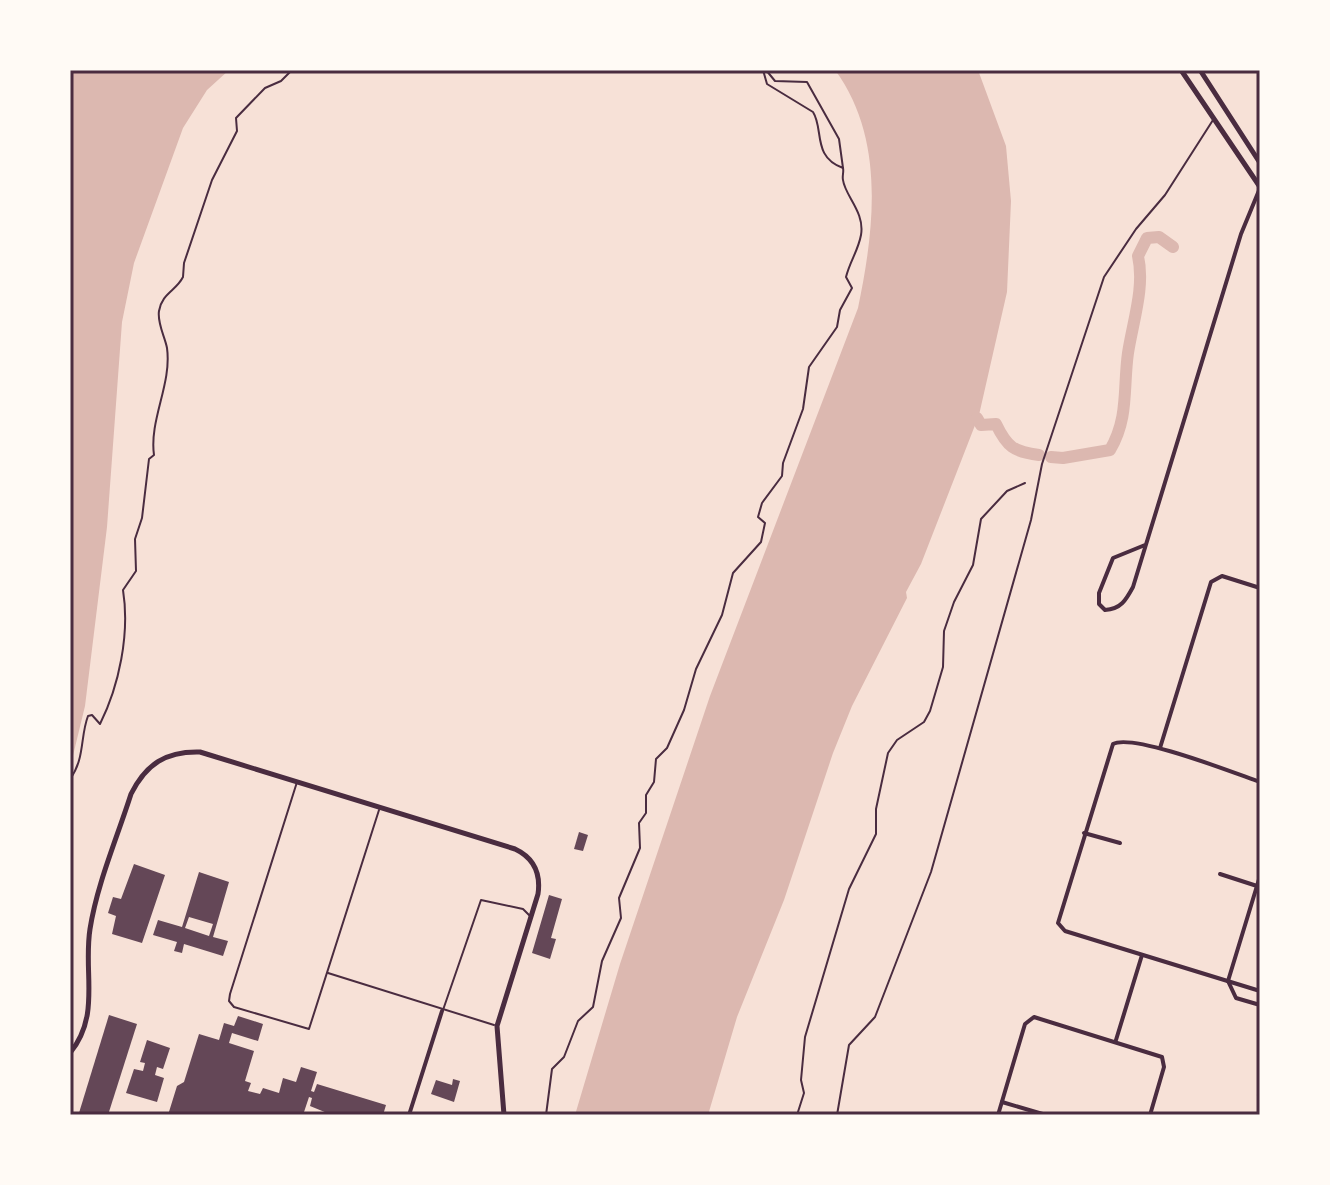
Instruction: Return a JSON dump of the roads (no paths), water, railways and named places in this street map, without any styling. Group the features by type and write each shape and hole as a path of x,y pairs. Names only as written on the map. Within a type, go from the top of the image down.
{"street":[{"path":"1145,545 1113,558 1099,593 1099,604 1105,610 1116,609 1124,603 1145,545 1241,234 1260,188 1181,70"},
{"path":"1200,70 1260,163"},
{"path":"1160,748 1211,582 1222,576 1260,588"},
{"path":"1260,782 1160,748 1124,741 1113,744 1058,916 1060,928 1260,991"},
{"path":"70,1053 83,1031 91,1004 88,967 90,929 122,822 139,778 163,757 200,752 515,849 532,860 538,873 538,894 497,1026 504,1115"},
{"path":"1084,833 1120,843"},
{"path":"1220,874 1257,886"},
{"path":"1260,876 1228,981 1236,998 1260,1005"},
{"path":"1116,1040 1142,955"},
{"path":"1254,989 1260,984"},
{"path":"409,1115 442,1011"},
{"path":"998,1115 1029,1019 1039,1018 1162,1057 1164,1067 1150,1115"},
{"path":"1002,1102 1046,1115"}],"lane":[{"path":"837,1115 849,1045 875,1017 931,872 1031,520 1042,464 1104,277 1165,195 1214,119"},
{"path":"297,781 229,1001 234,1007 309,1029 380,807"},
{"path":"442,1011 481,900 523,909 530,917"},
{"path":"327,973 497,1026"}],"waterway":[{"path":"1051,457 1063,458 1110,450 1123,414 1128,353 1139,292 1138,256 1147,238 1159,237 1173,247"},
{"path":"977,418 981,425 996,424 1012,447 1039,455"}]}
